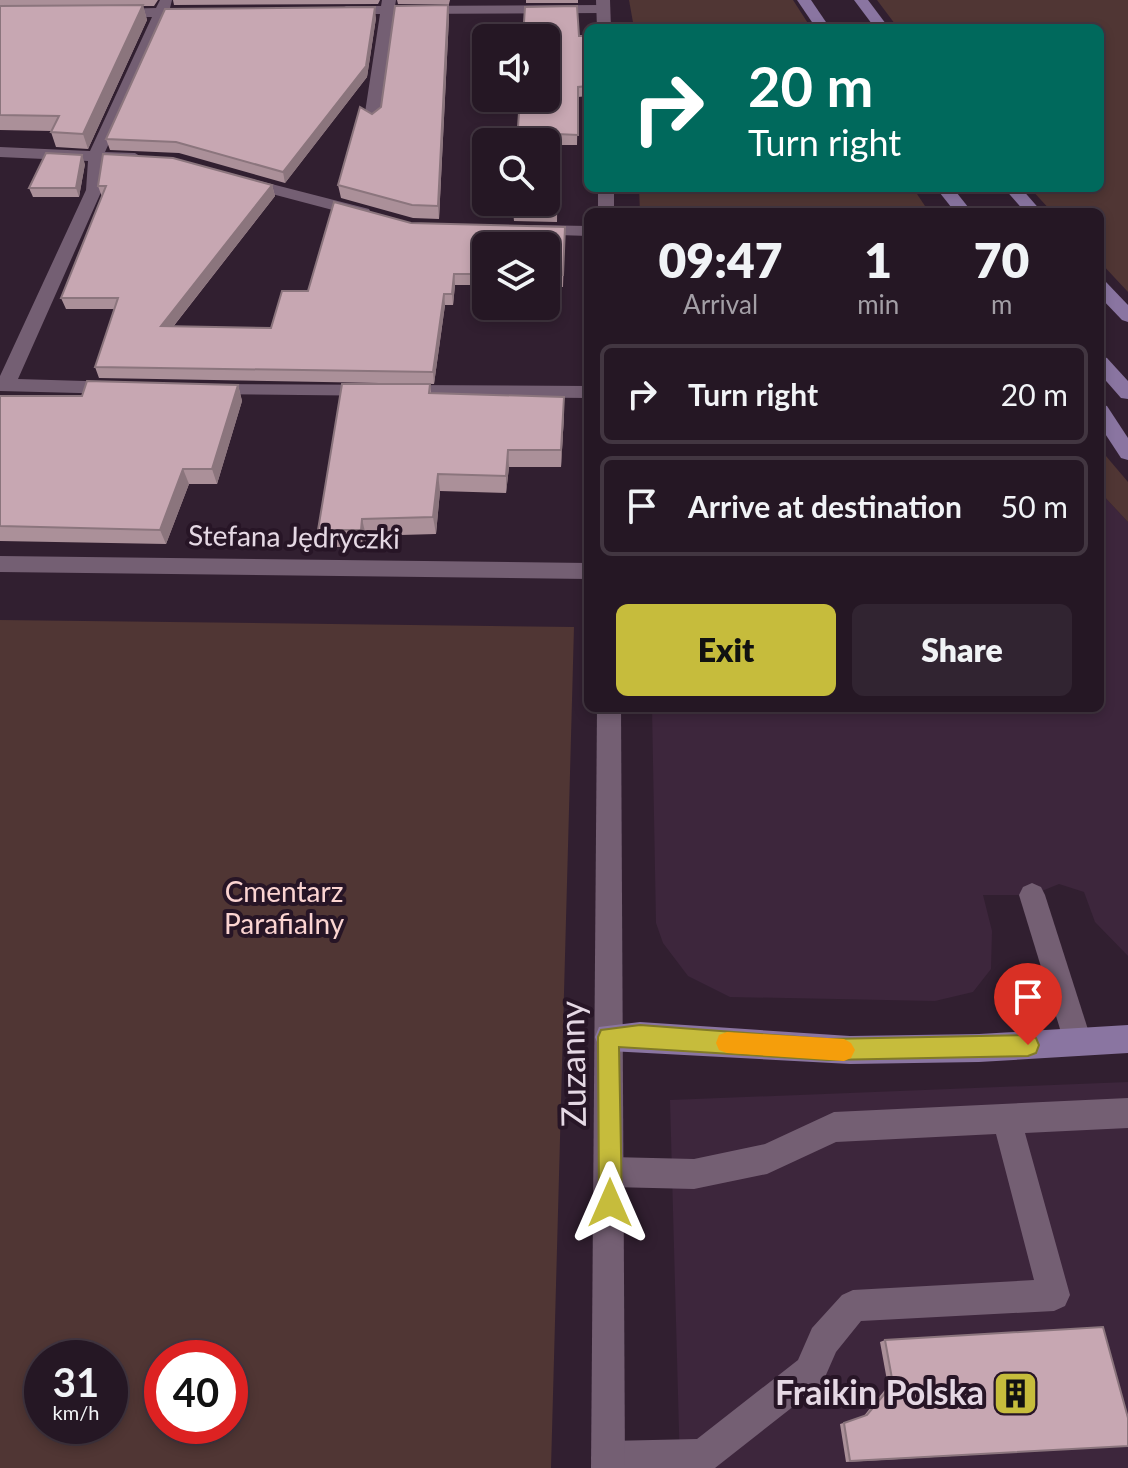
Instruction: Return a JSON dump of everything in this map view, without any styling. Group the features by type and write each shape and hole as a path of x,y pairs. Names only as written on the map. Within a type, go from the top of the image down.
{"main road":[{"path":"804,0 820,24"},
{"path":"861,0 879,24"},
{"path":"947,192 961,208"},
{"path":"1016,192 1030,208"},
{"path":"1104,290 1128,316"},
{"path":"1104,366 1128,393"},
{"path":"1104,417 1128,453"},
{"path":"609,1037 640,1036 850,1050 1128,1039"}],"street":[{"path":"327,10 388,5 603,4 604,24"},
{"path":"372,119 388,5"},
{"path":"103,13 164,6 207,12"},
{"path":"132,388 3,385 94,190 96,155 164,6"},
{"path":"0,152 151,159"},
{"path":"224,175 384,219"},
{"path":"518,229 584,231"},
{"path":"179,389 584,392"},
{"name":"Stefana Jędryczki","path":"0,564 584,571"},
{"name":"Zuzanny","path":"608,1463 611,1172 609,712"},
{"path":"1032,895 1078,1042"},
{"path":"611,1172 694,1174 767,1159 834,1127 1128,1113"},
{"path":"608,1463 703,1456 810,1372 824,1340 853,1306 1054,1295 1007,1119"}],"shaded area":[{"path":"1104,496 1128,522 1128,956 1095,922 1084,892 1059,884 1032,895 983,895 992,931 991,969 973,992 935,1001 730,997 688,976 663,943 656,923 652,712 1104,712"},
{"path":"1128,1082 1128,1468 680,1468 670,1100"}],"green space":[{"path":"629,0 793,0 808,24 633,24"},
{"path":"877,0 1128,0 1128,292 1104,266 1104,208 1048,208 1034,192 1104,192 1104,24 895,24"},
{"path":"639,192 916,192 926,208 640,208"},
{"path":"1104,454 1128,482 1128,522 1104,496"},
{"name":"Cmentarz Parafialny","path":"0,620 574,627 551,1468 0,1468"}],"building":[{"path":"143,5 83,134 51,132 59,116 0,115 0,6"},
{"path":"448,5 438,206 412,205 338,185 360,107 372,114 381,107 395,6"},
{"path":"577,6 579,36 584,36 584,86 578,87 578,135 560,134 560,128 518,128 519,112 560,112 560,24 524,24 525,7"},
{"path":"375,7 366,66 283,172 176,142 106,139 165,9"},
{"path":"46,153 82,155 76,188 29,188"},
{"path":"103,154 173,158 272,185 161,326 271,328 282,291 308,291 334,202 411,223 565,227 563,275 560,275 560,232 472,232 472,274 454,274 452,294 444,294 433,372 95,367 118,298 61,298 106,186 98,186"},
{"path":"87,381 238,385 212,469 183,469 160,530 0,526 0,396 82,396"},
{"path":"342,384 430,384 429,393 564,397 561,450 508,450 506,476 438,474 433,517 362,519 361,530 318,530"},
{"name":"Fraikin Polska","path":"1103,1327 1128,1418 1128,1446 850,1461 844,1423 867,1415 893,1384 885,1340"}],"slow traffic":[{"path":"727,1043 844,1050"}],"place":[{"name":"Fraikin Polska","path":"1015,1393"}],"route":[{"path":"610,1203 609,1037 640,1036 827,1050 1028,1045"}]}
